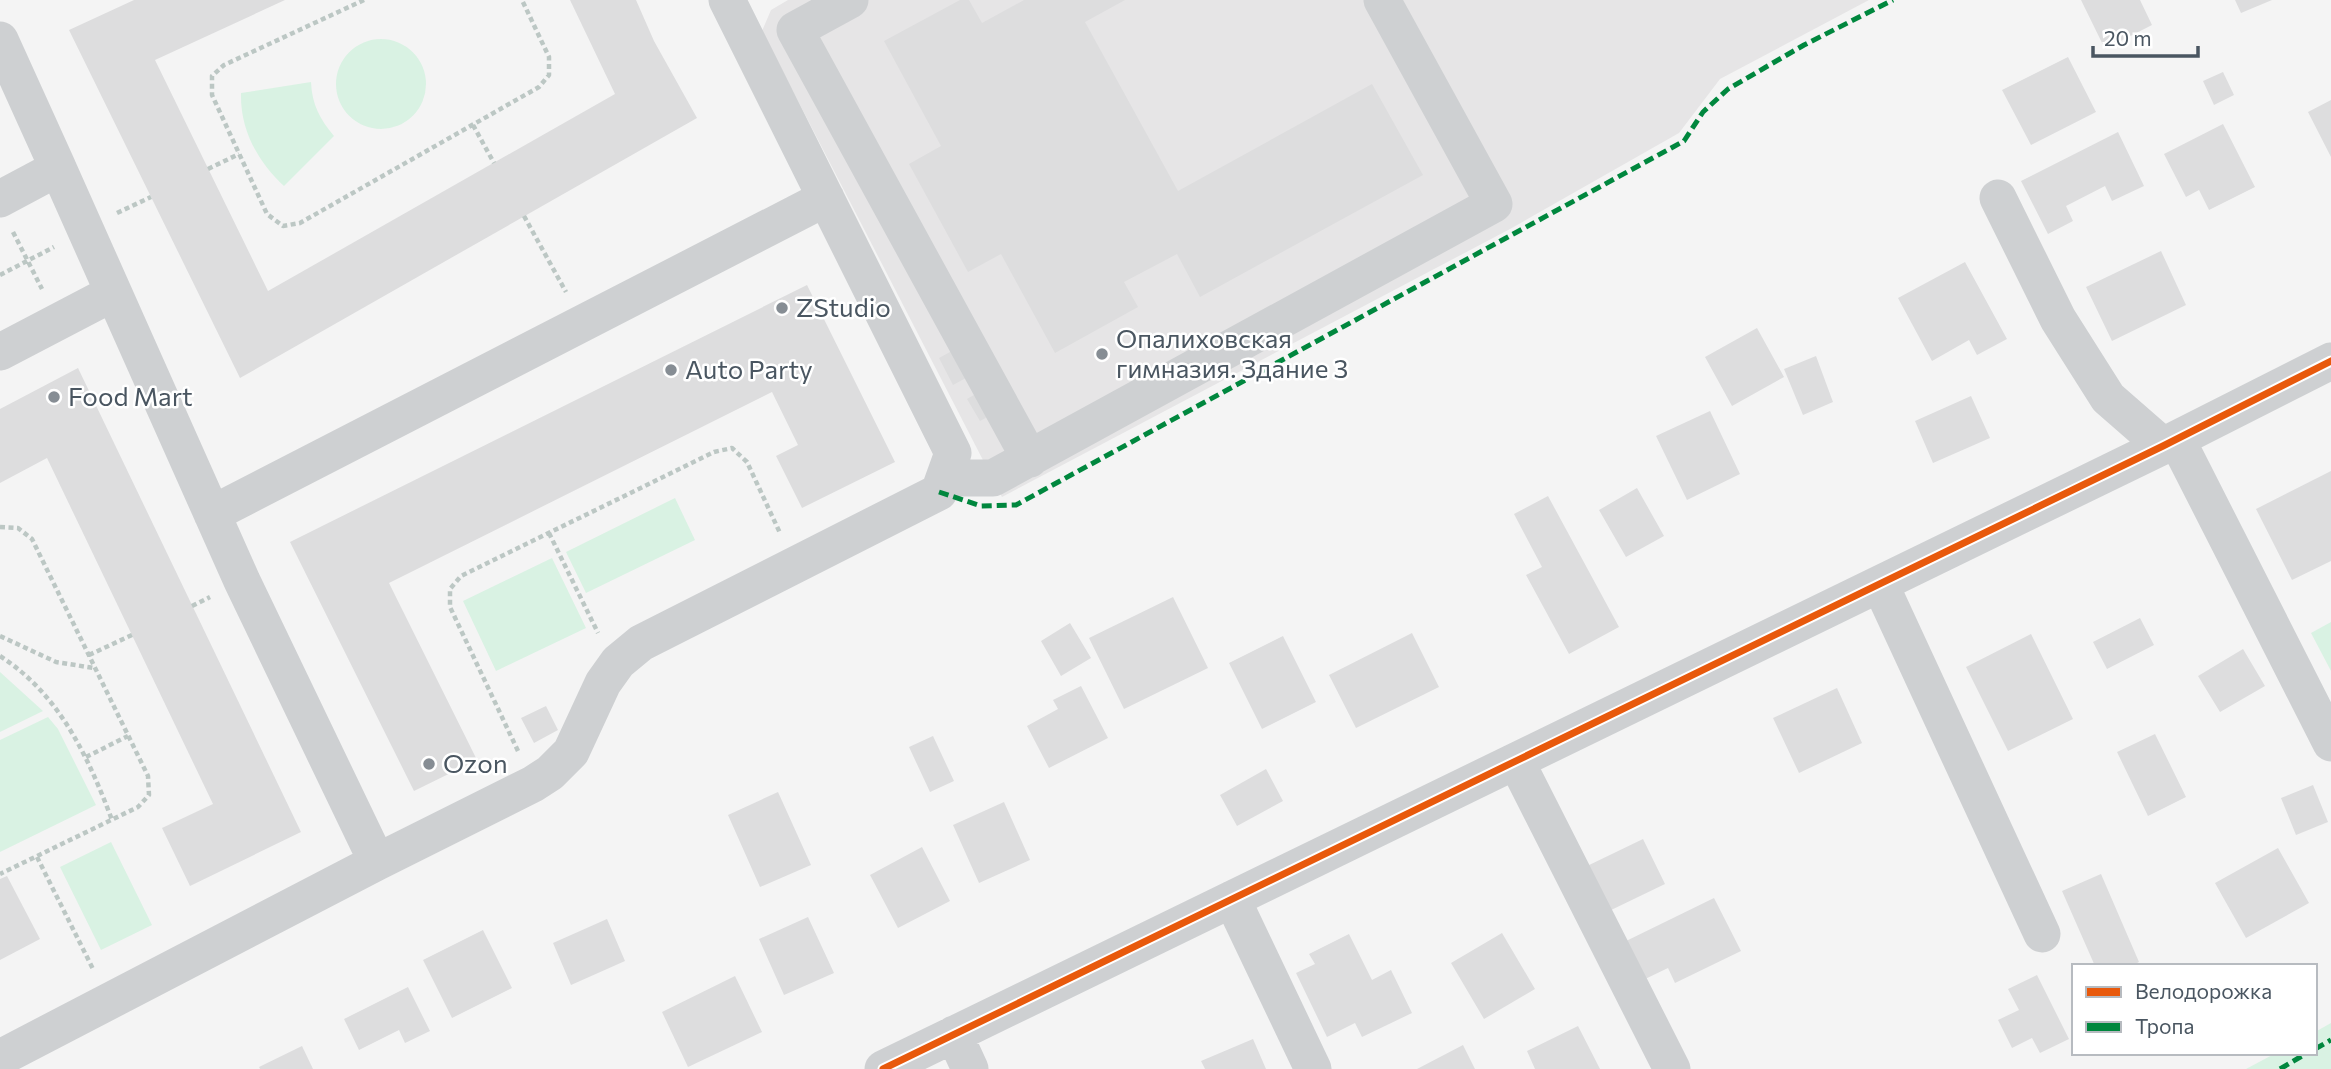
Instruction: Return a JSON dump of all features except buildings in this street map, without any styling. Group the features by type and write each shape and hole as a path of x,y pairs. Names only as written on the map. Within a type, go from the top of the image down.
{"street":[{"path":"0,1058 533,784 550,773 571,752 603,684 614,667 641,643 939,492 953,453 727,0"},
{"path":"850,0 795,30 1030,459"},
{"path":"944,478 993,478 1494,204 1382,0"},
{"path":"0,40 212,514 377,862"},
{"path":"6,214 58,168"},
{"path":"212,514 826,198"},
{"path":"1998,198 2058,319 2108,398 2170,443 2331,743"},
{"path":"0,352 113,293"},
{"path":"883,1069 2170,443 2331,360"},
{"path":"1880,584 2042,934"},
{"path":"1516,761 1672,1069"},
{"path":"1232,899 1313,1069"},
{"path":"954,1034 971,1069"}],"path":[{"path":"365,0 225,65 212,76 212,95 267,214 283,226 300,223 539,87 549,75 549,57 522,0"},
{"path":"473,125 494,163"},
{"path":"208,169 239,154"},
{"path":"114,215 151,197"},
{"path":"6,214 59,321"},
{"path":"524,216 584,323"},
{"path":"533,784 450,607 450,589 461,576 714,452 733,448 747,462 795,566"},
{"path":"0,527 18,527 32,539 148,776 149,795 138,807 0,874"},
{"path":"549,533 614,667"},
{"path":"89,655 132,635"},
{"path":"0,636 56,662 95,668"},
{"path":"0,656 19,668 52,703 78,740 112,820"},
{"path":"86,757 128,736"},
{"path":"37,857 109,1001"}],"shaded area":[{"name":"Опалиховская гимназия. Здание 3","path":"788,0 1869,0 1720,79 1679,133 1510,229 1002,497 762,31 771,10"}],"green space":[{"path":"381,39 398,43 413,52 422,67 426,84 422,101 413,116 398,125 381,129 364,125 349,116 340,101 336,84 340,67 349,52 364,43"},
{"path":"311,82 318,111 334,136 284,186 266,167 252,144 241,107 241,93"},
{"path":"675,498 695,540 586,593 566,552"},
{"path":"552,558 586,628 496,671 463,601"},
{"path":"2331,622 2331,671 2311,633"},
{"path":"0,672 43,711 0,732"},
{"path":"48,717 58,729 96,805 0,852 0,740"},
{"path":"111,842 152,925 101,950 60,867"},
{"path":"2331,1023 2331,1069 2246,1069 2272,1055 2317,1055 2317,1031"}],"marked path":[{"path":"939,492 981,506 1016,505 1684,141 1703,112 1728,89 1804,45 1893,0"},
{"path":"2317,1048 2331,1040"},
{"path":"2280,1069 2304,1055"}],"cycle path":[{"path":"883,1069 2163,446 2331,361"}],"place":[{"name":"ZStudio","path":"782,308"},
{"name":"Опалиховская гимназия. Здание 3","path":"1102,354"},
{"name":"Auto Party","path":"671,370"},
{"name":"Food Mart","path":"54,397"},
{"name":"Ozon","path":"429,764"}]}
